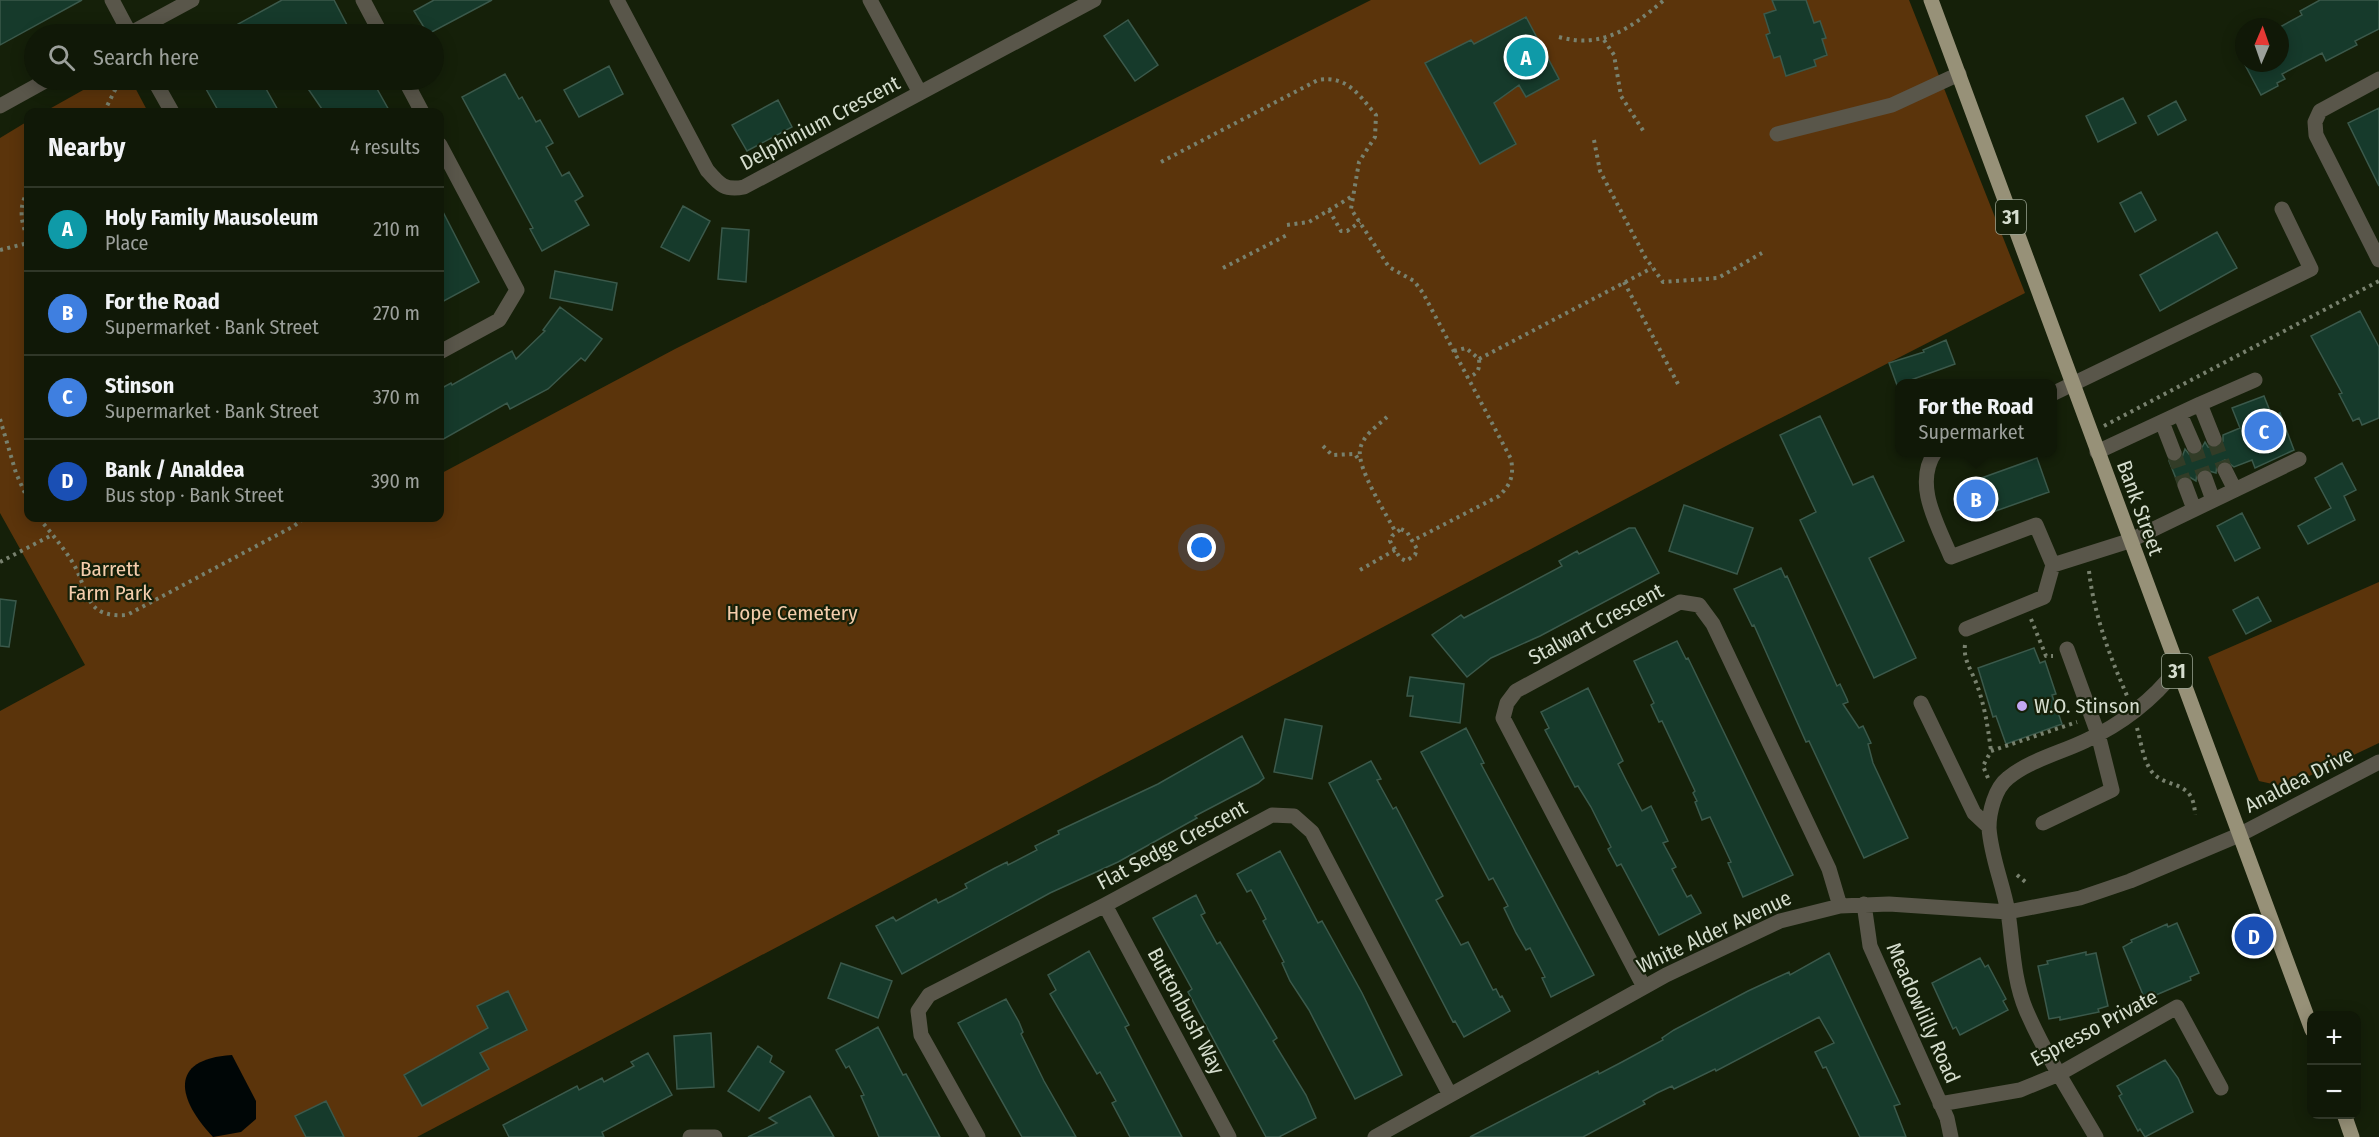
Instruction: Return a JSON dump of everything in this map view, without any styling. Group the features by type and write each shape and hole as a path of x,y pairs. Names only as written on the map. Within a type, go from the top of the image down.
{"main road":[{"name":"Bank Street","path":"1932,0 2129,541 2307,1017"},
{"path":"2346,1119 2352,1137"}],"street":[{"path":"112,0 125,24"},
{"path":"148,24 192,0"},
{"path":"363,0 376,24"},
{"name":"Delphinium Crescent","path":"617,0 708,170 721,187 732,190 744,188 1094,0"},
{"path":"870,0 920,93"},
{"path":"1778,134 1892,105 1959,74"},
{"path":"2379,78 2320,111 2315,122 2316,135 2379,260"},
{"path":"0,106 29,90"},
{"path":"160,90 170,108"},
{"path":"410,90 420,108"},
{"path":"444,153 517,290 499,320 444,350"},
{"path":"2057,392 2311,269 2282,209"},
{"path":"2097,452 2255,380"},
{"path":"2200,404 2214,439"},
{"path":"2180,414 2194,446"},
{"path":"2162,422 2174,453"},
{"path":"1932,457 1929,462 1926,480 1928,499 1951,557 2036,525 2053,565 2044,597 1966,629"},
{"path":"2053,565 2129,541 2299,459"},
{"path":"2226,470 2235,490"},
{"path":"2205,478 2213,500"},
{"path":"2185,485 2194,509"},
{"name":"Stalwart Crescent","path":"1644,987 1503,718 1506,703 1516,691 1680,602 1699,605 1713,624 1829,869 1840,906"},
{"path":"2043,823 2112,790 2098,734 2067,649"},
{"path":"2096,1137 2059,1074 2025,1008 2011,948 2008,912 1989,827 1996,795 2006,780 2022,769 2098,734 2145,705 2177,669"},
{"path":"1921,703 1974,813 1989,827"},
{"name":"Analdea Drive","path":"2239,834 2379,762"},
{"name":"Flat Sedge Crescent","path":"978,1137 921,1035 918,1011 929,994 1106,905 1272,815 1294,816 1312,832 1450,1095"},
{"name":"White Alder Avenue","path":"1375,1137 1644,987 1780,921 1840,906 1864,904 2008,912 2080,898 2120,885 2239,834"},
{"name":"Meadowlilly Road","path":"1864,904 1870,946 1940,1104 1951,1137"},
{"name":"Buttonbush Way","path":"1106,905 1229,1137"},
{"name":"Espresso Private","path":"1940,1104 2020,1090 2059,1074 2177,1007 2221,1088"},
{"path":"690,1137 715,1137"}],"path":[{"path":"1559,37 1584,42 1604,40 1625,29 1664,0"},
{"path":"1604,40 1614,55 1621,96 1644,132"},
{"path":"1161,162 1302,86 1318,80 1339,80 1352,87 1377,115 1375,137 1359,162 1351,209 1389,267 1414,280 1424,293 1511,459 1512,479 1499,496 1412,541"},
{"path":"106,108 115,90"},
{"path":"1594,140 1600,171 1652,268 1663,282 1718,278 1762,253"},
{"path":"1287,225 1299,225 1352,197"},
{"path":"24,202 22,207 24,227"},
{"path":"1329,210 1341,231 1347,231 1360,222"},
{"path":"1223,268 1287,235"},
{"path":"0,250 24,242"},
{"path":"1479,358 1652,268"},
{"path":"2090,433 2379,281"},
{"path":"1624,282 1678,384"},
{"path":"1454,351 1466,348 1479,358 1480,368 1475,375 1468,377"},
{"path":"1362,465 1360,450 1364,439 1387,417"},
{"path":"0,419 16,473 24,491"},
{"path":"1323,446 1332,455 1355,454 1396,533"},
{"path":"42,522 76,570 90,604 105,615 121,616 199,578 299,522"},
{"path":"1401,530 1407,532 1412,541 1417,549 1415,555 1406,561 1400,558 1390,541 1401,530"},
{"path":"0,562 52,535"},
{"path":"1360,570 1395,550"},
{"path":"1966,629 1964,656 1977,685 1987,719 1991,751"}],"green space":[{"name":"Hope Cemetery","path":"1371,0 1909,0 2025,293 1726,446 417,1137 0,1137 0,711 85,665 0,513 0,138 24,123 24,522 444,522 444,472 675,349"},
{"path":"83,90 136,90 146,108 51,108"},
{"path":"2379,582 2379,743 2286,787 2259,781 2208,657"}],"shaded area":[{"path":"232,1055 256,1101 256,1119 241,1132 213,1137 192,1109 186,1096 185,1084 188,1073 197,1064 211,1058"}],"building":[{"path":"0,0 82,0 38,24 24,24 24,32 0,45"},
{"path":"282,0 334,0 346,24 238,24"},
{"path":"434,0 492,0 444,26 422,24 414,11"},
{"path":"1772,0 1806,0 1814,23 1820,21 1826,38 1822,39 1827,55 1814,60 1816,66 1786,76 1780,56 1774,58 1766,35 1770,33 1764,14 1776,10"},
{"path":"2320,0 2379,0 2379,29 2355,41 2357,45 2326,61 2322,53 2289,70 2289,22 2302,15 2300,11"},
{"path":"1526,17 1559,79 1526,97 1519,85 1494,103 1516,144 1480,164 1425,63 1471,40 1474,44"},
{"path":"1128,20 1158,65 1135,81 1104,36"},
{"path":"609,66 623,94 579,117 564,90"},
{"path":"2249,72 2286,72 2282,74 2285,79 2277,83 2278,86 2261,95"},
{"path":"505,74 519,99 522,97 536,122 540,120 553,143 546,147 562,176 569,172 583,196 575,201 589,225 542,251 530,229 533,228 462,97"},
{"path":"207,90 267,90 277,108 217,108"},
{"path":"309,90 378,90 388,108 321,108"},
{"path":"2123,98 2136,123 2098,142 2086,116"},
{"path":"778,100 792,127 747,151 732,125"},
{"path":"2176,101 2186,120 2158,135 2148,116"},
{"path":"2379,108 2379,186 2348,123"},
{"path":"2141,192 2156,220 2135,232 2120,203"},
{"path":"683,206 710,221 689,261 661,247"},
{"path":"444,214 479,282 444,301"},
{"path":"722,228 749,230 746,282 718,279"},
{"path":"2217,232 2237,268 2160,311 2140,275"},
{"path":"555,271 617,283 612,310 550,298"},
{"path":"560,307 602,339 585,361 581,358 548,389 510,409 507,403 444,439 444,387 451,383 452,385 512,351 516,359 545,331 543,330"},
{"path":"2360,311 2379,347 2379,418 2362,425 2359,418 2353,421 2339,394 2342,393 2311,336"},
{"path":"1946,340 1955,364 1914,379 1895,380 1889,363 1924,352 1923,350"},
{"path":"2264,396 2272,416 2280,413 2294,450 2255,468 2252,460 2234,467 2225,460 2217,464 2216,473 2202,469 2197,472 2196,481 2186,475 2177,481 2169,461 2181,460 2185,449 2189,454 2198,455 2205,442 2208,447 2218,448 2223,441 2223,435 2240,428 2232,408"},
{"path":"1820,416 1853,485 1873,476 1904,541 1869,558 1916,658 1874,678 1800,520 1816,512 1780,435"},
{"path":"2037,458 2049,492 1976,518 1962,485"},
{"path":"2342,463 2356,490 2344,496 2355,520 2308,544 2298,526 2331,508 2315,478"},
{"path":"1684,505 1753,528 1737,574 1669,551"},
{"path":"2242,513 2260,548 2235,561 2217,526"},
{"path":"1629,528 1635,528 1659,573 1540,636 1491,658 1467,677 1432,635 1461,615 1464,618 1562,566 1559,561 1577,551 1579,554"},
{"path":"1781,568 1785,577 1787,576 1837,686 1840,684 1847,699 1848,702 1843,704 1859,728 1863,726 1871,743 1868,744 1873,763 1908,838 1864,858 1809,741 1806,742 1754,625 1752,626 1734,589"},
{"path":"2258,597 2271,621 2246,634 2233,610"},
{"path":"0,599 16,601 9,647 0,646"},
{"path":"1677,641 1686,659 1688,658 1793,875 1743,897 1728,863 1731,862 1710,817 1702,820 1695,802 1697,801 1693,793 1695,791 1662,721 1659,722 1651,705 1654,703 1634,661"},
{"name":"W.O. Stinson","path":"2034,648 2040,663 2045,661 2056,694 2052,695 2062,724 2006,744 1996,716 1993,717 1978,668"},
{"path":"1410,677 1464,684 1460,723 1410,716 1413,696 1407,696"},
{"path":"1588,688 1623,761 1618,764 1626,780 1642,811 1651,806 1668,841 1663,843 1676,867 1672,869 1687,897 1691,895 1701,913 1659,935 1621,864 1617,866 1608,849 1611,847 1591,807 1578,786 1575,787 1545,730 1549,728 1541,712"},
{"path":"1285,719 1322,726 1312,779 1274,772"},
{"path":"1466,728 1484,763 1481,764 1594,975 1551,997 1542,978 1545,977 1530,948 1526,950 1504,908 1508,906 1493,878 1489,880 1421,752"},
{"path":"1242,736 1264,778 1258,783 1195,816 1197,818 1118,862 1050,893 902,974 876,926 893,917 896,921 936,899 938,903 952,896 967,888 965,884 1007,862 1008,865 1037,850 1035,846 1059,834 1058,831 1158,784"},
{"path":"1371,761 1381,779 1377,780 1393,809 1396,807 1443,896 1436,900 1461,945 1468,942 1493,990 1496,989 1500,997 1502,996 1510,1011 1464,1037 1455,1021 1453,1022 1329,783"},
{"path":"1280,851 1318,923 1322,921 1362,993 1402,1075 1355,1099 1309,1010 1290,981 1282,963 1284,962 1263,921 1266,919 1259,905 1251,890 1247,892 1237,874"},
{"path":"1196,895 1205,913 1201,915 1217,944 1220,942 1277,1038 1273,1041 1306,1095 1316,1118 1279,1137 1266,1137 1188,992 1192,989 1153,918"},
{"path":"2177,923 2199,973 2190,977 2191,980 2156,995 2154,992 2144,997 2123,947 2132,942 2131,940 2167,924 2168,927"},
{"path":"1089,951 1129,1025 1125,1027 1182,1137 1130,1137 1112,1103 1116,1101 1100,1072 1097,1074 1050,994 1056,990 1048,975"},
{"path":"2086,952 2086,955 2096,953 2108,1006 2098,1009 2099,1012 2060,1020 2060,1017 2049,1019 2038,966 2048,964 2047,961"},
{"path":"1829,953 1900,1104 1894,1106 1906,1137 1860,1137 1826,1067 1823,1068 1815,1052 1834,1043 1819,1017 1716,1071 1715,1069 1674,1089 1672,1086 1657,1093 1643,1101 1645,1104 1583,1137 1470,1137 1598,1071 1599,1074 1622,1062 1663,1040 1662,1038 1674,1030 1748,991 1789,972 1790,975"},
{"path":"1980,958 1985,967 1988,965 2006,999 2003,1001 2008,1010 1960,1035 1956,1027 1953,1029 1932,983"},
{"path":"841,963 892,981 878,1018 828,998"},
{"path":"508,991 527,1030 480,1053 489,1069 422,1106 404,1075 488,1028 477,1006"},
{"path":"1006,999 1019,1022 1023,1032 1021,1034 1044,1081 1076,1137 1022,1137 958,1023"},
{"path":"878,1027 940,1137 879,1137 861,1096 864,1095 849,1066 846,1068 836,1050"},
{"path":"711,1033 714,1087 677,1089 674,1036"},
{"path":"758,1046 772,1056 770,1062 784,1072 759,1111 728,1091"},
{"path":"648,1053 672,1095 602,1132 604,1137 509,1137 503,1125 577,1086 579,1090 602,1078 604,1082 634,1066 631,1062"},
{"path":"2165,1060 2178,1078 2193,1112 2145,1137 2140,1129 2138,1131 2119,1096 2122,1094 2117,1086"},
{"path":"810,1096 834,1137 748,1137 777,1123 769,1118"},
{"path":"326,1101 344,1137 306,1137 295,1116"}],"tunnel":[{"path":"2214,439 2225,470"},
{"path":"2194,446 2205,478"},
{"path":"2174,453 2185,485"}],"place":[{"name":"Holy Family Mausoleum","path":"1526,57"},
{"name":"Stinson","path":"2264,431"},
{"name":"For the Road","path":"1976,499"},
{"name":"W.O. Stinson","path":"2022,706"},
{"name":"Bank / Analdea","path":"2254,936"}],"park label":[{"name":"Barrett Farm Park","path":"110,581"}]}
